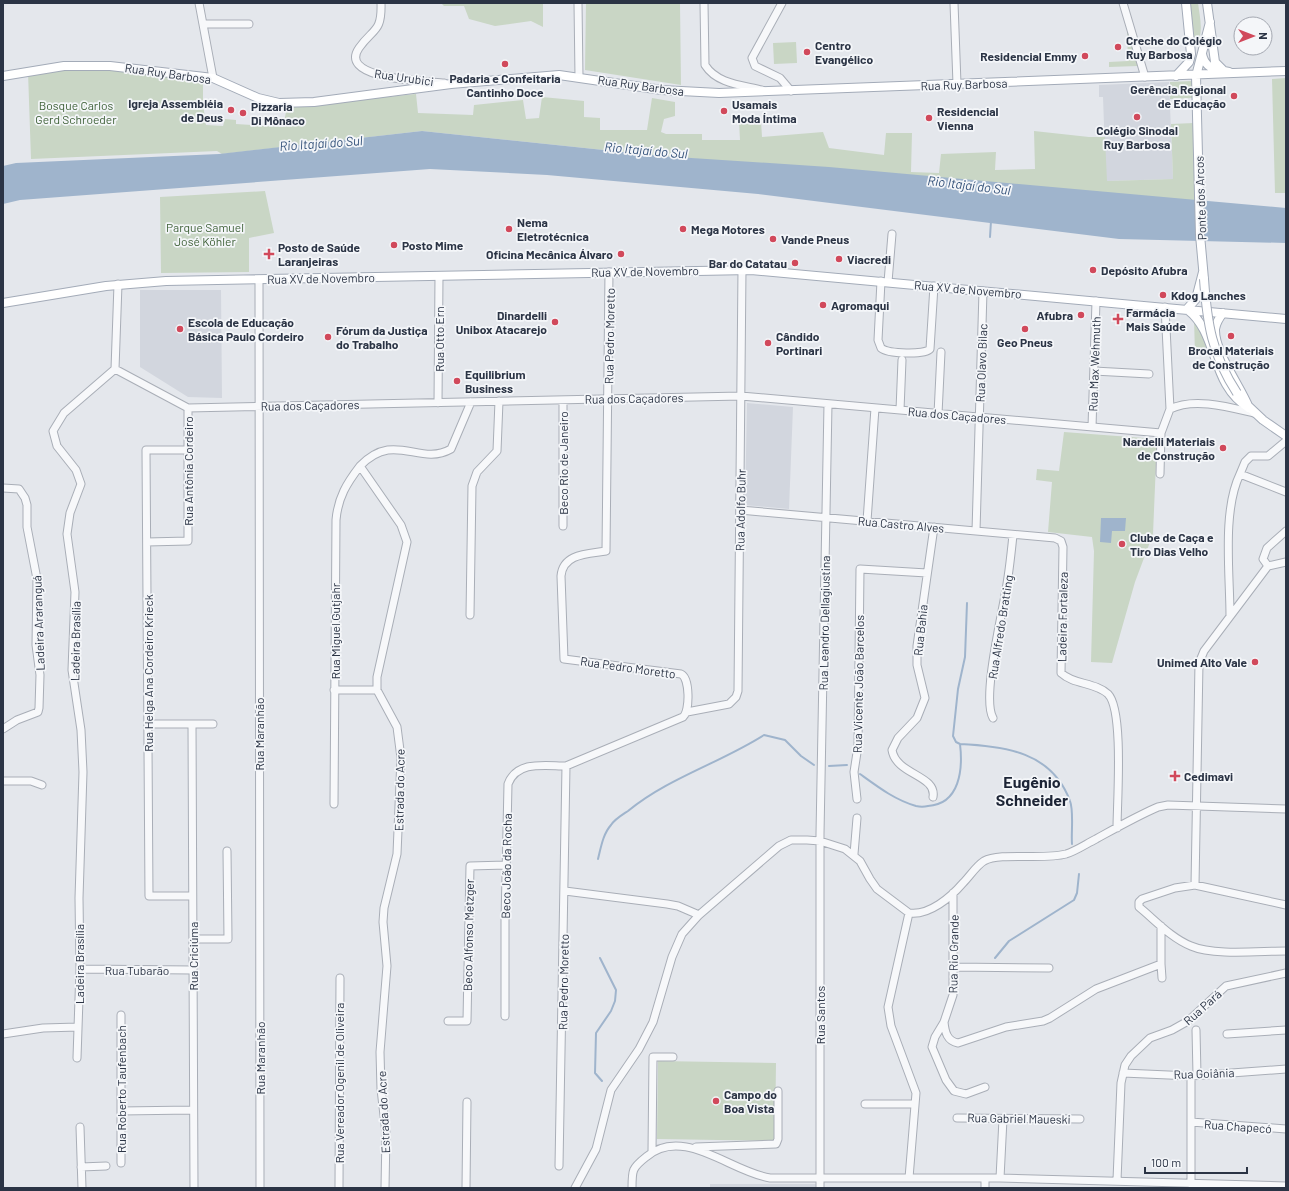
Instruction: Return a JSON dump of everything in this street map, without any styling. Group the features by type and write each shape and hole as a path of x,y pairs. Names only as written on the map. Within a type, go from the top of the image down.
{"main road":[{"path":"1176,76 1189,62 1191,54 1186,3"},
{"path":"1207,3 1215,62 1224,71"},
{"name":"Ponte dos Arcos","path":"1204,268 1200,235 1196,76 1210,22"},
{"path":"1202,53 1203,60 1209,67 1234,73"},
{"name":"Rua Ruy Barbosa","path":"3,76 45,69 86,65 129,67 213,78 258,98 291,104 451,84 559,75 579,76 682,92 770,92 1196,76 1286,71"},
{"path":"1204,268 1207,315 1214,347 1235,394"},
{"path":"1204,268 1196,299 1187,309 1196,317 1203,327 1216,364 1235,394 1252,410 1286,436"},
{"name":"Rua XV de Novembro","path":"3,303 118,284 166,281 742,269 1286,319"},
{"path":"1223,313 1216,322 1215,335 1231,374 1252,410"},
{"path":"1203,327 1215,335"},
{"path":"1216,364 1220,347"}],"street":[{"path":"199,3 213,78"},
{"name":"Rua Urubici","path":"381,3 381,13 376,30 357,51 356,58 359,66 364,71 378,75 451,84"},
{"path":"578,3 579,76"},
{"path":"704,3 705,65 710,73 725,81 770,92"},
{"path":"782,3 752,58 755,66 780,78 791,91"},
{"path":"954,3 957,84"},
{"path":"1123,3 1145,77"},
{"path":"203,24 249,24"},
{"path":"892,234 884,281 878,340 881,348 889,352 925,352 930,349 934,286"},
{"name":"Rua Adolfo Buhr","path":"687,712 729,704 736,697 738,691 742,269"},
{"name":"Rua Pedro Moretto","path":"609,272 606,551 570,559 563,566 561,576 564,659 684,675 687,683 687,712"},
{"name":"Rua Otto Ern","path":"438,402 439,276"},
{"name":"Rua Maranhão","path":"259,280 260,1188"},
{"path":"115,369 118,284"},
{"name":"Rua Olavo Bilac","path":"976,531 983,291"},
{"name":"Rua Max Wehmuth","path":"1092,428 1096,301"},
{"path":"1160,474 1162,433 1170,409 1165,307"},
{"path":"938,414 941,352"},
{"path":"900,410 902,360"},
{"name":"Rua dos Caçadores","path":"115,369 188,408 741,396 1162,433"},
{"name":"Ladeira Brasília","path":"77,1058 80,969 79,898 82,745 72,670 75,598 67,534 70,513 80,489 81,479 76,470 59,449 53,435 56,423 64,413 115,369"},
{"path":"1094,371 1149,374"},
{"path":"1227,407 1235,394"},
{"name":"Beco Rio de Janeiro","path":"563,400 563,526"},
{"path":"470,615 472,486 477,472 497,451 499,401"},
{"path":"334,690 377,690 378,670 407,542 401,525 360,466 373,454 380,451 398,450 430,454 442,453 451,449 471,402"},
{"name":"Rua Leandro Dellagiustina","path":"820,841 828,404"},
{"path":"1170,409 1178,405 1192,404 1252,410"},
{"name":"Rua Antônia Cordeiro","path":"147,542 188,542 188,408"},
{"path":"867,522 875,408"},
{"path":"1230,616 1230,505 1234,486 1245,462 1251,456 1268,456 1286,441"},
{"name":"Rua Helga Ana Cordeiro Krieck","path":"188,450 146,450 149,896 192,896"},
{"name":"Rua Miguel Gutjahr","path":"334,804 335,532 337,508 344,489 360,466"},
{"path":"1240,474 1286,492"},
{"name":"Ladeira Araranguá","path":"3,488 19,489 25,498 27,505 27,527 37,579 36,645 40,675 40,708 38,712 17,720 3,729"},
{"name":"Rua Castro Alves","path":"740,510 1055,538 1061,541"},
{"name":"Rua Bahia","path":"933,797 934,791 931,785 901,767 896,761 892,750 898,738 917,718 926,698 916,655 934,527"},
{"path":"1268,566 1263,559 1264,552 1286,531"},
{"name":"Rua Alfredo Bratting","path":"993,718 989,708 994,659 1006,593 1013,534"},
{"name":"Ladeira Fortaleza","path":"1061,541 1063,547 1061,673 1103,690 1114,702 1118,732 1117,828"},
{"path":"1195,885 1199,663 1204,651 1268,566 1286,562"},
{"name":"Rua Vicente João Barcelos","path":"857,799 854,772 858,746 860,568 927,573"},
{"name":"Estrada do Acre","path":"377,690 397,727 401,758 397,854 384,908 383,922 387,966 380,1052 381,1089 386,1133 384,1188"},
{"path":"566,766 683,717 687,712"},
{"path":"148,724 213,724"},
{"name":"Rua Criciúma","path":"192,724 192,1110 194,1188"},
{"name":"Rua Pedro Moretto","path":"559,1166 566,766"},
{"name":"Beco João da Rocha","path":"505,1016 507,790 511,777 523,767 566,766"},
{"path":"3,781 31,781 42,785"},
{"path":"575,1188 595,1153 610,1090 644,1040 657,1011 676,946 682,934 699,915 785,842 799,840 820,841 836,845 854,854 878,889 909,912 920,913 953,893 985,860 995,858 1045,857 1065,854 1158,807 1196,806 1286,809"},
{"path":"854,854 857,818"},
{"name":"Rua Santos","path":"820,841 820,1188"},
{"path":"193,939 228,940 227,851"},
{"name":"Beco Alfonso Metzger","path":"448,1021 467,1021 470,866 506,865"},
{"path":"1286,904 1195,885 1175,888 1142,899 1139,902 1139,907 1161,926 1190,946 1206,950 1286,951"},
{"path":"565,891 667,904 678,906 699,915"},
{"name":"Rua Rio Grande","path":"953,893 953,995 944,1022 935,1037 932,1047 950,1087 954,1091 966,1094 985,1087"},
{"path":"909,912 888,1006 891,1026 915,1088 909,1178"},
{"path":"1161,926 1162,978"},
{"path":"944,1022 947,1035 953,1042 958,1043 1006,1027 1042,1021 1057,1014 1096,989 1161,964"},
{"path":"954,967 1049,968"},
{"name":"Rua Tubarão","path":"80,969 193,970"},
{"name":"Rua Pará","path":"1117,1180 1123,1073 1130,1056 1142,1044 1156,1035 1172,1030 1188,1021 1226,986 1286,973"},
{"name":"Rua Vereador Ogenil de Oliveira","path":"338,1188 340,978"},
{"name":"Rua Roberto Taufenbach","path":"121,1015 121,1163"},
{"path":"3,1034 43,1028 78,1027"},
{"path":"1191,1184 1191,1122 1196,1030"},
{"path":"1227,1034 1286,1030"},
{"path":"652,1151 653,1057 673,1057"},
{"name":"Rua Goiânia","path":"1123,1073 1194,1075 1286,1069"},
{"path":"632,1188 633,1169 652,1151 668,1146 688,1147 776,1144 778,1139 778,1091"},
{"path":"466,1188 467,1102"},
{"path":"865,1104 915,1104"},
{"path":"121,1111 192,1110"},
{"name":"Rua Gabriel Maueski","path":"957,1118 1080,1119"},
{"path":"1000,1178 1002,1119"},
{"name":"Rua Chapecó","path":"1191,1122 1286,1129"},
{"path":"80,1127 82,1188"},
{"path":"688,1147 701,1150 750,1174 778,1179 1000,1178 1117,1180 1191,1184 1200,1186 1285,1187"},
{"path":"81,1167 106,1166"},
{"path":"985,1188 986,1178"}],"shaded area":[{"name":"Colégio Sinodal Ruy Barbosa","path":"1169,82 1173,179 1106,181 1103,97 1099,97 1099,85"},
{"name":"Escola de Educação Básica Paulo Cordeiro","path":"140,290 221,290 222,398 188,397 140,367"},
{"path":"747,403 793,407 789,509 745,505"},
{"path":"710,1184 816,1184 816,1188 710,1188"}],"green space":[{"path":"441,3 543,3 543,27 531,21 495,26 469,19 464,6 444,6"},
{"path":"586,3 680,3 681,85 585,70"},
{"path":"1188,3 1198,3 1201,31 1196,47"},
{"path":"1129,31 1138,66 1109,67 1109,62 1128,61 1127,32"},
{"path":"796,42 797,63 774,64 773,43"},
{"name":"Bosque Carlos Gerd Schroeder","path":"86,67 167,74 203,84 203,104 206,125 223,126 225,119 236,120 236,124 283,127 287,107 416,94 418,113 473,115 474,105 523,100 526,119 539,118 542,97 584,101 584,117 600,118 600,130 647,130 652,98 675,102 675,116 664,119 661,132 666,134 702,134 702,140 740,140 739,121 761,121 762,137 823,132 829,148 884,155 886,133 912,133 911,172 939,173 941,154 996,152 995,170 1035,169 1034,131 1089,137 1105,137 1107,181 1173,179 1171,124 1194,123 1199,201 661,156 422,131 222,154 217,151 31,159 28,72"},
{"path":"1286,78 1286,193 1275,193 1272,79"},
{"path":"1192,81 1193,98 1170,99 1170,82"},
{"name":"Parque Samuel José Köhler","path":"265,191 274,233 249,238 249,272 161,273 160,197"},
{"path":"1194,318 1198,320 1208,354 1195,355"},
{"name":"Clube de Caça e Tiro Dias Velho","path":"1064,432 1157,439 1153,534 1135,582 1112,663 1091,662 1094,551 1092,537 1048,532 1052,482 1036,480 1037,469 1059,471"},
{"name":"Campo do Boa Vista","path":"658,1061 776,1063 775,1141 657,1139"}],"water":[{"name":"Rio Itajaí do Sul","path":"422,131 661,156 829,167 1286,208 1286,243 1119,239 758,194 547,175 430,169 20,200 3,204 3,166 16,163 219,154"},
{"path":"1101,518 1126,518 1125,531 1112,531 1111,543 1100,542"}],"waterway":[{"path":"990,237 991,221"},
{"path":"967,603 965,657 958,689 953,736 956,742 960,744 994,747 1025,755 1039,762 1052,772 1062,785 1070,801 1072,816 1072,844"},
{"path":"598,859 606,832 619,817 660,789 764,735 785,740 801,756 814,765"},
{"path":"860,774 887,793 908,803 922,807 939,804 947,799 957,784 961,764 960,744"},
{"path":"829,766 847,765"},
{"path":"995,958 1009,941 1074,900 1077,893 1079,874"},
{"path":"600,958 616,990 615,1001 611,1011 596,1033 595,1073 602,1081"}],"place":[{"name":"Creche do Colégio Ruy Barbosa","path":"1118,47"},
{"name":"Centro Evangélico","path":"807,52"},
{"name":"Residencial Emmy","path":"1085,56"},
{"name":"Padaria e Confeitaria Cantinho Doce","path":"505,64"},
{"name":"Gerência Regional de Educação","path":"1234,96"},
{"name":"Igreja Assembléia de Deus","path":"231,110"},
{"name":"Usamais Moda Íntima","path":"724,111"},
{"name":"Pizzaria Di Mônaco","path":"243,113"},
{"name":"Colégio Sinodal Ruy Barbosa","path":"1137,117"},
{"name":"Residencial Vienna","path":"929,118"},
{"name":"Nema Eletrotécnica","path":"509,229"},
{"name":"Mega Motores","path":"683,229"},
{"name":"Vande Pneus","path":"773,239"},
{"name":"Posto Mime","path":"394,245"},
{"name":"Posto de Saúde Laranjeiras","path":"269,254"},
{"name":"Oficina Mecânica Álvaro","path":"621,254"},
{"name":"Viacredi","path":"839,259"},
{"name":"Bar do Catatau","path":"795,263"},
{"name":"Depósito Afubra","path":"1093,270"},
{"name":"Kdog Lanches","path":"1163,295"},
{"name":"Agromaqui","path":"823,305"},
{"name":"Afubra","path":"1081,315"},
{"name":"Farmácia Mais Saúde","path":"1118,319"},
{"name":"Dinardelli Unibox Atacarejo","path":"555,322"},
{"name":"Escola de Educação Básica Paulo Cordeiro","path":"180,329"},
{"name":"Geo Pneus","path":"1025,329"},
{"name":"Brocal Materiais de Construção","path":"1231,336"},
{"name":"Fórum da Justiça do Trabalho","path":"328,337"},
{"name":"Cândido Portinari","path":"768,343"},
{"name":"Equilibrium Business","path":"457,381"},
{"name":"Nardelli Materiais de Construção","path":"1223,448"},
{"name":"Clube de Caça e Tiro Dias Velho","path":"1122,544"},
{"name":"Unimed Alto Vale","path":"1255,662"},
{"name":"Cedimavi","path":"1175,776"},
{"name":"Campo do Boa Vista","path":"716,1101"}],"district":[{"name":"Eugênio Schneider","path":"1032,790"}]}
